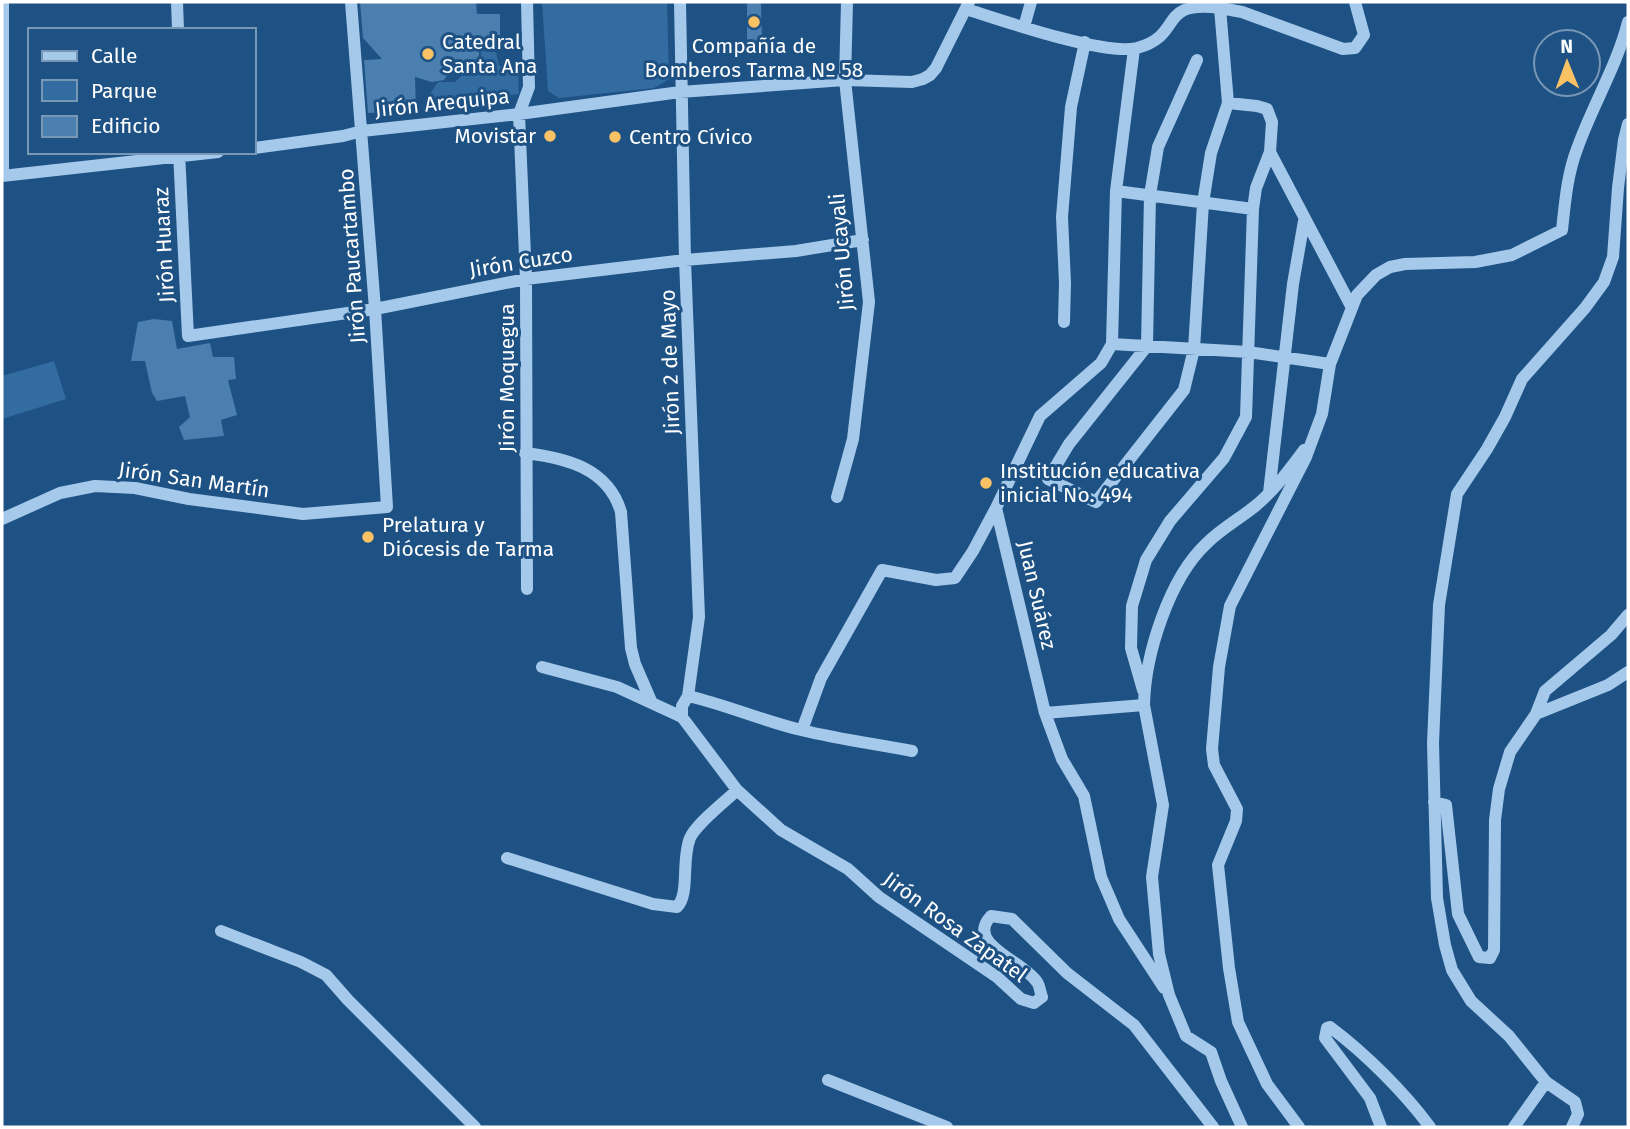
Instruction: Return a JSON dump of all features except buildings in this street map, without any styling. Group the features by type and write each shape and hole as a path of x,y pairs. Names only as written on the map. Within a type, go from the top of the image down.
{"street":[{"path":"3,2 3,176 178,154"},
{"path":"177,2 178,28"},
{"name":"Jirón Paucartambo","path":"351,2 375,309 387,507"},
{"name":"Jirón Moquegua","path":"527,2 529,87 519,114 526,279 527,590"},
{"name":"Jirón 2 de Mayo","path":"680,2 685,260 699,617 688,696 681,706 682,717"},
{"name":"Jirón Ucayali","path":"837,497 853,439 869,302 845,80 847,2"},
{"path":"1024,27 1031,2"},
{"path":"967,5 1024,27 1103,48 1134,49 1154,42 1164,34 1175,12 1185,6 1201,4 1242,12 1343,49 1355,48 1364,34 1355,2"},
{"name":"Jirón Arequipa","path":"256,148 362,131 519,114 680,92 845,80 912,82 930,75 967,5"},
{"path":"1197,60 1158,147 1150,195 1147,346 1069,444 1048,479 1096,502 1184,390 1194,349 1203,203 1211,153 1228,103 1220,8"},
{"path":"1299,1127 1267,1084 1238,1022 1229,968 1218,865 1236,821 1237,809 1214,765 1212,749 1219,667 1230,606 1315,435 1322,414 1330,364 1357,295 1376,275 1390,267 1405,264 1475,262 1512,255 1563,230 1568,180 1576,149 1623,43 1628,22"},
{"path":"1064,321 1062,216 1070,107 1085,43"},
{"path":"802,730 821,678 882,570 936,580 954,578 973,551 996,508 1040,416 1101,363 1112,344 1116,191 1134,49"},
{"path":"1228,103 1257,106 1267,110 1272,122 1270,152 1256,188 1253,209 1246,417 1224,458 1170,521 1146,560 1132,606 1131,648 1144,700 1163,805 1152,877 1159,954 1169,995 1186,1035 1211,1052 1242,1127"},
{"path":"1572,1127 1578,1114 1575,1102 1546,1082 1509,1036 1471,1001 1452,971 1445,945 1437,898 1434,802 1433,743 1439,605 1457,494 1487,449 1522,379 1585,308 1604,282 1613,257 1623,140 1628,124"},
{"path":"1270,152 1351,306"},
{"name":"Jirón Huaraz","path":"178,154 188,336"},
{"path":"1116,191 1253,209"},
{"path":"1269,493 1293,284 1304,220"},
{"name":"Jirón Cuzco","path":"188,336 375,309 526,279 685,260 796,251 863,240"},
{"path":"1112,344 1248,352 1330,364"},
{"path":"1144,700 1155,636 1166,606 1188,567 1206,543 1269,493 1315,435"},
{"path":"525,453 561,458 600,479 617,498 621,512 631,648 651,701"},
{"name":"Jirón San Martín","path":"2,519 60,493 95,486 135,488 189,499 303,514 387,507"},
{"name":"Juan Suárez","path":"996,508 1045,713 1062,759 1084,796 1101,877 1119,919 1169,995"},
{"path":"1434,802 1446,806 1458,914 1479,957 1490,958 1494,950 1495,820 1499,789 1510,752 1536,713 1545,691 1611,635 1628,615"},
{"name":"Jirón Rosa Zapatel","path":"542,667 617,687 682,717 737,790 781,830 848,869 879,897 997,977 1021,999 1034,1003 1041,997 1038,983 986,942 983,931 984,923 991,916 1012,919 1067,973 1134,1025 1213,1127"},
{"path":"1536,713 1608,685 1628,672"},
{"path":"688,696 802,730 912,751"},
{"path":"1045,713 1144,700"},
{"path":"507,858 653,904 677,907 685,892 684,862 692,834 737,790"},
{"path":"221,930 326,975 475,1127"},
{"path":"1381,1127 1370,1098 1325,1038 1327,1028 1331,1027 1343,1037 1382,1074 1411,1102 1430,1127"},
{"path":"828,1080 947,1127"},
{"path":"1514,1127 1546,1082"}],"green space":[{"path":"542,2 667,2 669,79 654,88 559,98 548,91"},
{"path":"481,51 496,52 499,66 518,65 519,94 430,104 428,97 438,82 455,82 471,67 480,67"},
{"path":"54,361 66,399 2,419 2,376"}],"place":[{"name":"Compañía de Bomberos Tarma Nº 58","path":"754,22"},
{"name":"Catedral Santa Ana","path":"428,54"},
{"name":"Movistar","path":"550,136"},
{"name":"Centro Cívico","path":"615,137"},
{"name":"Institución educativa inicial No. 494","path":"986,483"},
{"name":"Prelatura y Diócesis de Tarma","path":"368,537"}]}
